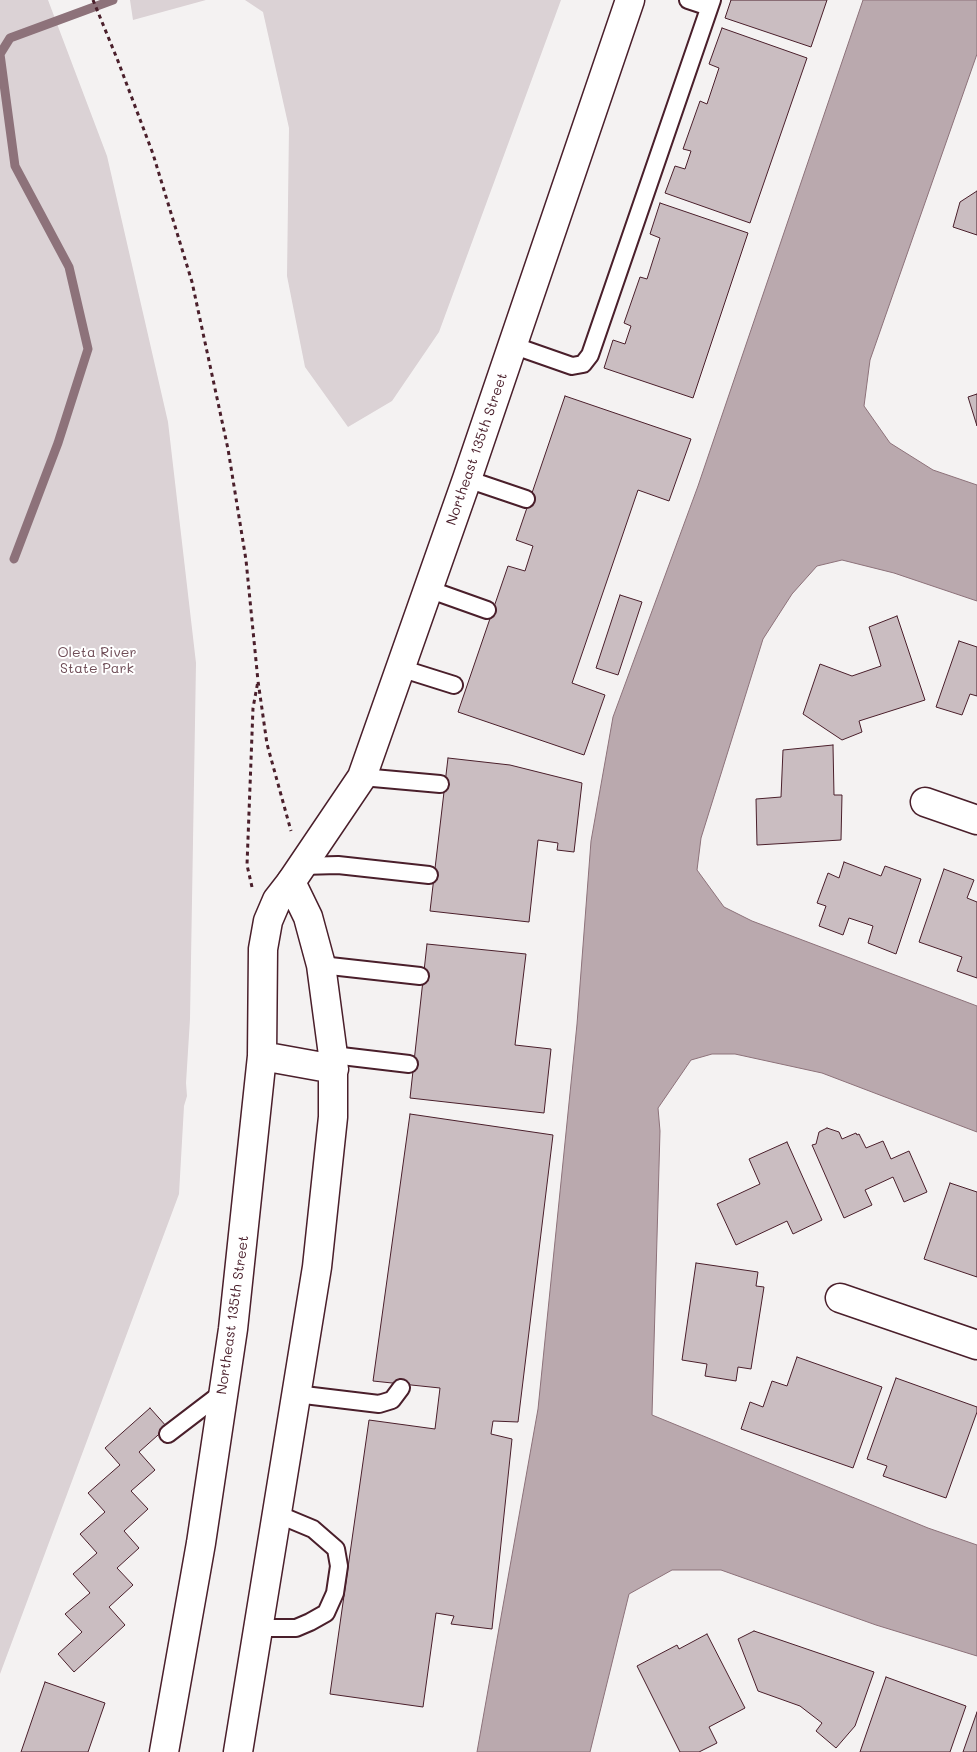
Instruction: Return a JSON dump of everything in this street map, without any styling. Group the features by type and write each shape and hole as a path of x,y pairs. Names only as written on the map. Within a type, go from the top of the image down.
{"street":[{"name":"Northeast 135th Street","path":"164,1752 201,1543 247,1209 262,1056 263,949 268,921 277,900 297,874 362,777 467,478 630,0"},
{"path":"925,802 977,820"},
{"path":"238,1752 317,1267 333,1117 334,1062 321,965 297,874"},
{"path":"262,1056 334,1062"},
{"path":"840,1298 977,1345"}],"lane":[{"path":"512,345 572,366 582,364 590,355 711,4 688,0"},
{"path":"467,478 526,499"},
{"path":"428,589 487,610"},
{"path":"400,668 454,685"},
{"path":"362,777 440,784"},
{"path":"297,874 338,866 428,875"},
{"path":"321,965 420,976"},
{"path":"334,1062 409,1064"},
{"path":"296,1394 379,1404 392,1400 401,1388"},
{"path":"168,1434 223,1392"},
{"path":"258,1628 296,1628 310,1622 326,1613 335,1593 339,1566 336,1549 313,1529 277,1514"}],"path":[{"path":"93,0 153,154 194,292 228,449 246,560 258,681 267,744 297,874"},
{"path":"253,893 247,865 253,708 258,681"}],"green space":[{"name":"Oleta River State Park","path":"0,0 48,0 107,156 168,422 196,663 190,1019 186,1083 187,1096 184,1106 179,1194 0,1674"},
{"path":"130,0 206,0 133,20"},
{"path":"245,0 561,0 439,332 392,401 348,427 305,367 287,276 289,128 263,12"}],"shaded area":[{"path":"863,0 977,0 977,54 870,360 864,406 890,443 933,470 977,485 977,601 894,573 842,560 817,566 792,594 763,639 701,838 697,870 724,907 752,921 977,1006 977,1132 822,1073 735,1054 712,1054 691,1060 658,1108 660,1131 652,1415 928,1528 977,1545 977,1656 876,1625 721,1570 672,1570 629,1594 590,1752 477,1752 538,1409 577,1024 591,841 613,717 698,486"}],"building":[{"path":"731,0 827,0 811,47 725,18"},
{"path":"722,28 807,58 750,223 665,193 675,166 685,169 691,151 683,149 700,101 707,104 719,68 709,64"},
{"path":"977,191 977,235 953,227 960,202"},
{"path":"660,203 748,233 693,398 604,368 613,340 625,344 631,326 624,323 640,277 647,279 660,238 650,234"},
{"path":"977,394 977,426 968,397"},
{"path":"565,396 691,439 669,501 638,490 572,683 605,695 584,755 458,712 508,566 525,571 533,546 516,540"},
{"path":"620,595 642,602 618,675 596,668"},
{"path":"897,616 925,700 859,721 862,732 842,740 803,714 820,664 852,676 881,666 869,627"},
{"path":"959,641 977,647 977,696 970,694 962,715 936,707"},
{"path":"833,745 834,795 842,795 841,840 757,845 756,799 781,797 783,750"},
{"path":"448,758 510,765 582,783 574,852 557,850 558,843 538,840 529,922 430,911"},
{"path":"844,862 881,876 885,866 921,879 896,954 868,943 873,926 849,918 843,935 819,926 826,906 817,903 828,873 839,878"},
{"path":"944,869 974,880 967,898 977,902 977,978 957,971 962,957 919,942"},
{"path":"427,944 526,954 515,1045 551,1049 544,1113 410,1098"},
{"path":"410,1114 553,1135 518,1422 493,1421 491,1434 512,1439 492,1629 451,1624 454,1616 436,1613 423,1707 330,1694 369,1420 435,1429 440,1388 373,1381"},
{"path":"827,1128 839,1132 842,1139 856,1133 857,1135 859,1134 866,1148 883,1141 891,1159 909,1151 927,1192 904,1202 893,1177 865,1190 872,1205 844,1218 812,1145 816,1144 819,1132"},
{"path":"787,1142 822,1220 793,1234 787,1221 736,1245 717,1204 760,1184 749,1159"},
{"path":"950,1183 977,1192 977,1277 924,1259"},
{"path":"696,1263 758,1272 756,1286 764,1287 751,1369 738,1367 736,1381 705,1376 707,1364 682,1360"},
{"path":"797,1357 882,1387 853,1468 741,1429 750,1402 763,1407 772,1381 787,1386"},
{"path":"896,1378 977,1407 977,1412 946,1498 883,1476 887,1466 867,1459"},
{"path":"150,1408 167,1427 139,1452 155,1470 131,1491 148,1509 124,1531 139,1548 117,1568 133,1585 109,1607 125,1625 74,1672 58,1654 82,1632 65,1614 90,1593 73,1574 97,1553 80,1534 105,1512 88,1493 120,1465 105,1448"},
{"path":"754,1631 874,1672 855,1726 836,1748 816,1731 822,1723 800,1706 758,1691 738,1639"},
{"path":"707,1634 745,1708 709,1727 717,1743 699,1752 680,1752 637,1666 677,1645 679,1649"},
{"path":"886,1677 966,1706 950,1752 860,1752"},
{"path":"45,1682 105,1703 88,1752 21,1752"},
{"path":"977,1712 977,1752 963,1752"}],"waterway":[{"path":"14,559 58,443 88,349 69,267 15,166 0,54 10,38 113,0"}]}
